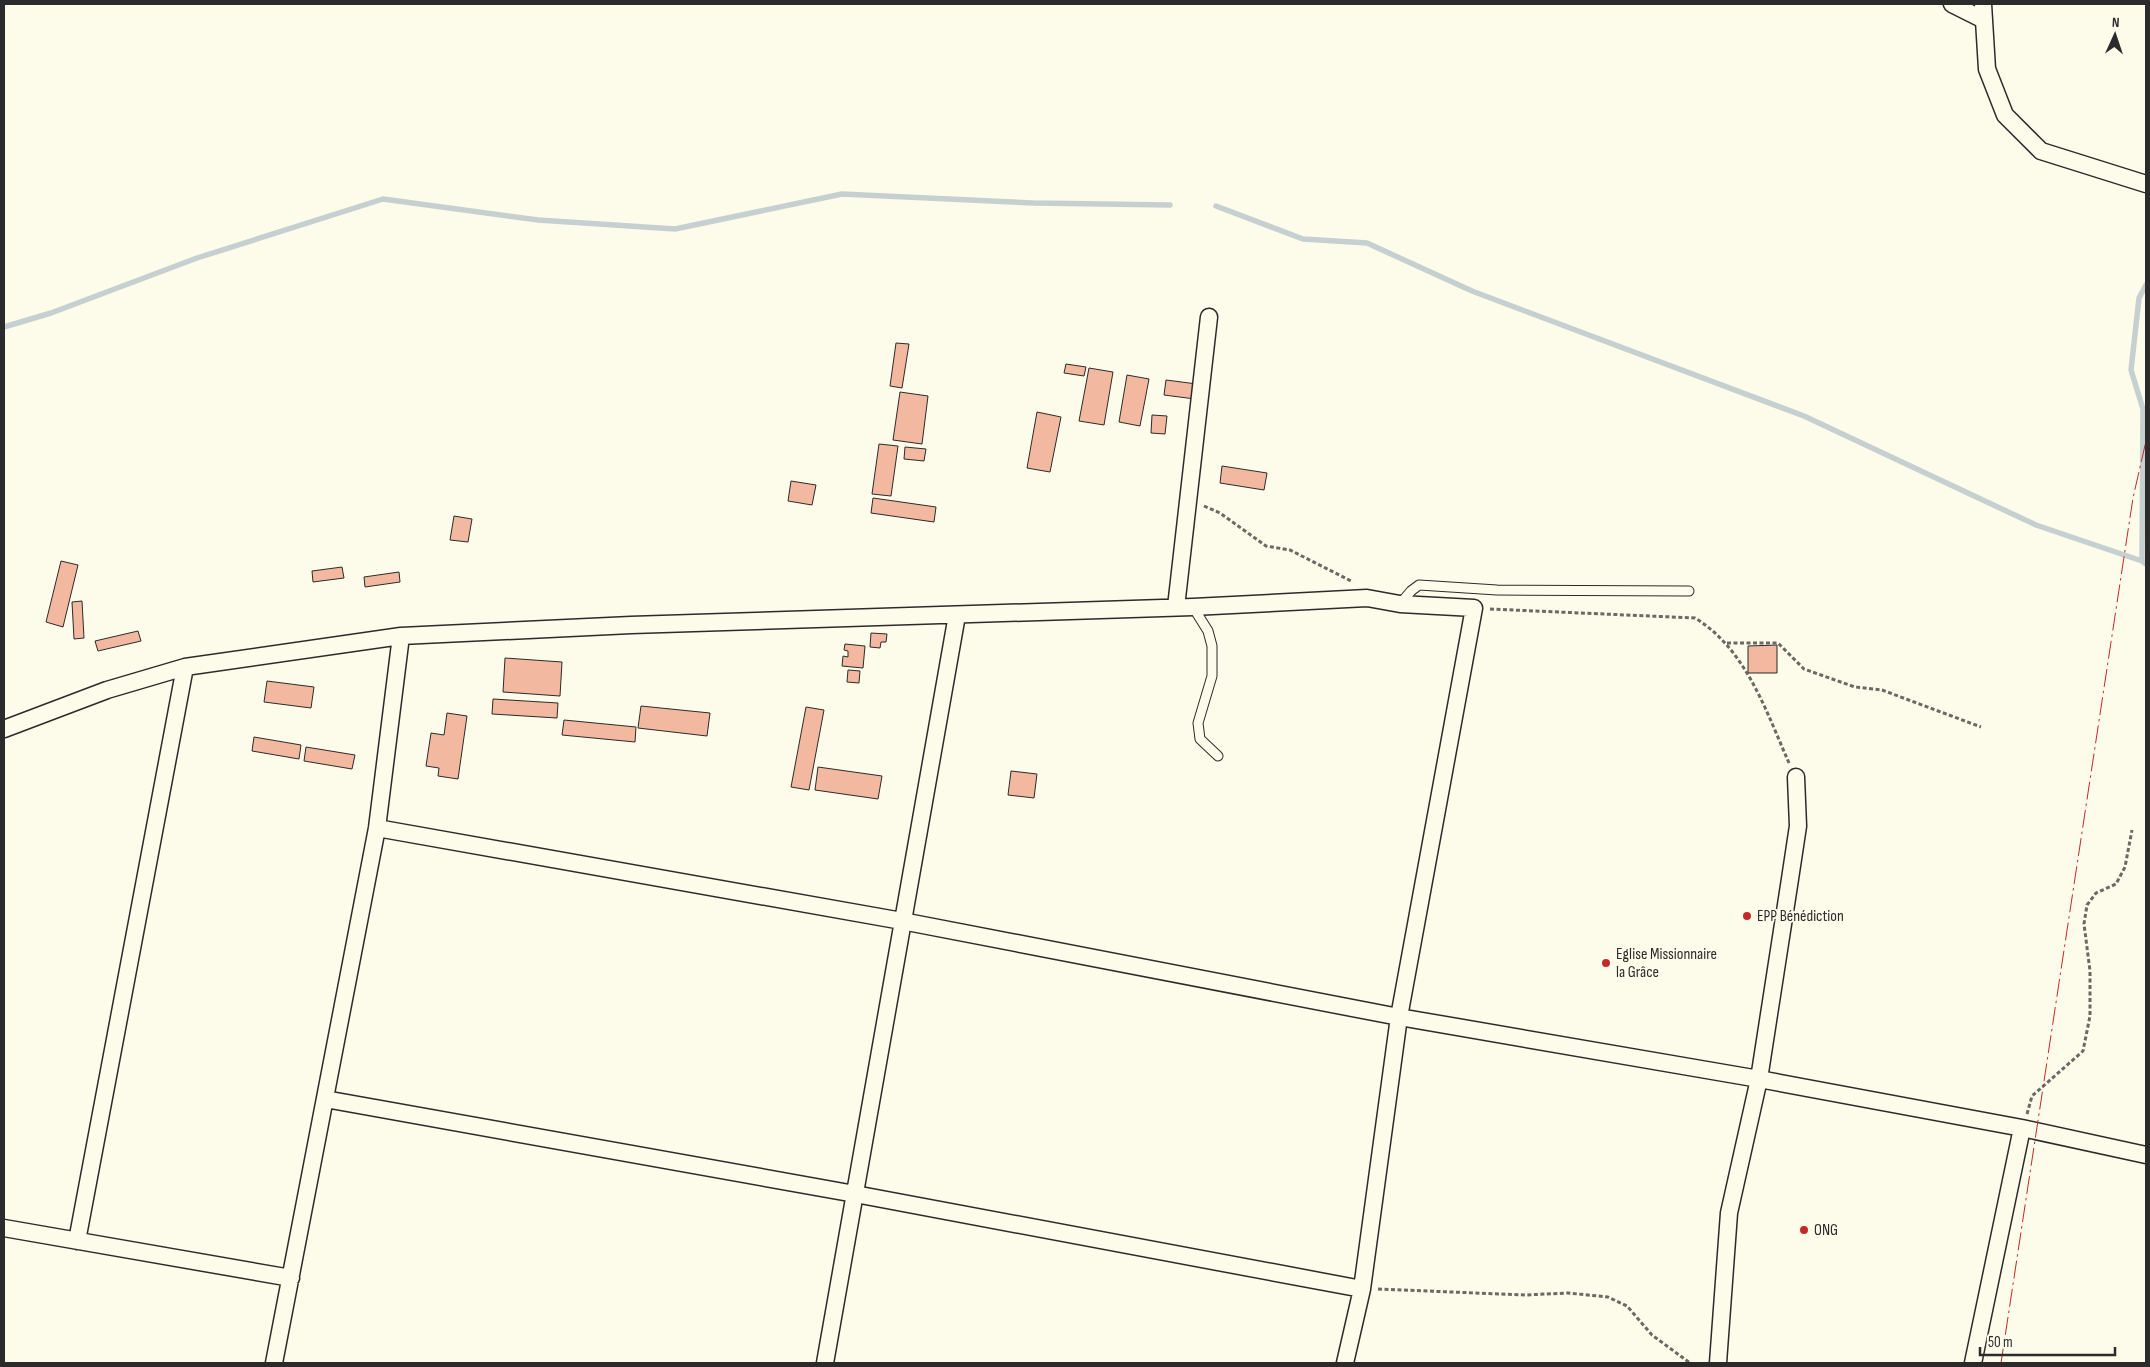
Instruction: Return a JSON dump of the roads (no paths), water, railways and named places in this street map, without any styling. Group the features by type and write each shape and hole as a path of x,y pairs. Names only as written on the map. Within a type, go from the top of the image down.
{"street":[{"path":"1952,4 1983,12 1987,69 2005,115 2041,150 2146,184"},
{"path":"1176,607 1209,317"},
{"path":"4,718 88,697 185,667 401,636 631,625 1193,607 1367,598 1400,604 1474,608 1399,1017 1362,1289 1345,1363"},
{"path":"825,1363 956,615"},
{"path":"274,1363 377,828 401,636"},
{"path":"76,1241 185,667"},
{"path":"4,729 88,697"},
{"path":"1718,1363 1729,1213 1759,1079 1798,826 1796,777"},
{"path":"377,828 902,921 1399,1017 1759,1079 2022,1128 2146,1155"},
{"path":"325,1099 855,1194 1362,1289"},
{"path":"1973,1363 2022,1128"},
{"path":"4,1228 291,1278"}],"lane":[{"path":"1400,604 1419,585 1497,590 1689,591"},
{"path":"1193,607 1208,631 1212,646 1212,676 1198,723 1200,739 1218,756"}],"waterway":[{"path":"4,327 51,313 197,258 383,199 538,220 675,229 842,194 1033,203 1170,205"},
{"path":"1216,206 1303,239 1367,243 1472,291 1804,416 2036,525 2146,564"},
{"path":"2142,561 2143,409 2131,370 2139,298 2146,285"}],"place":[{"name":"EPP Bénédiction","path":"1747,916"},
{"name":"Eglise Missionnaire la Grâce","path":"1606,963"},
{"name":"ONG","path":"1804,1230"}]}
